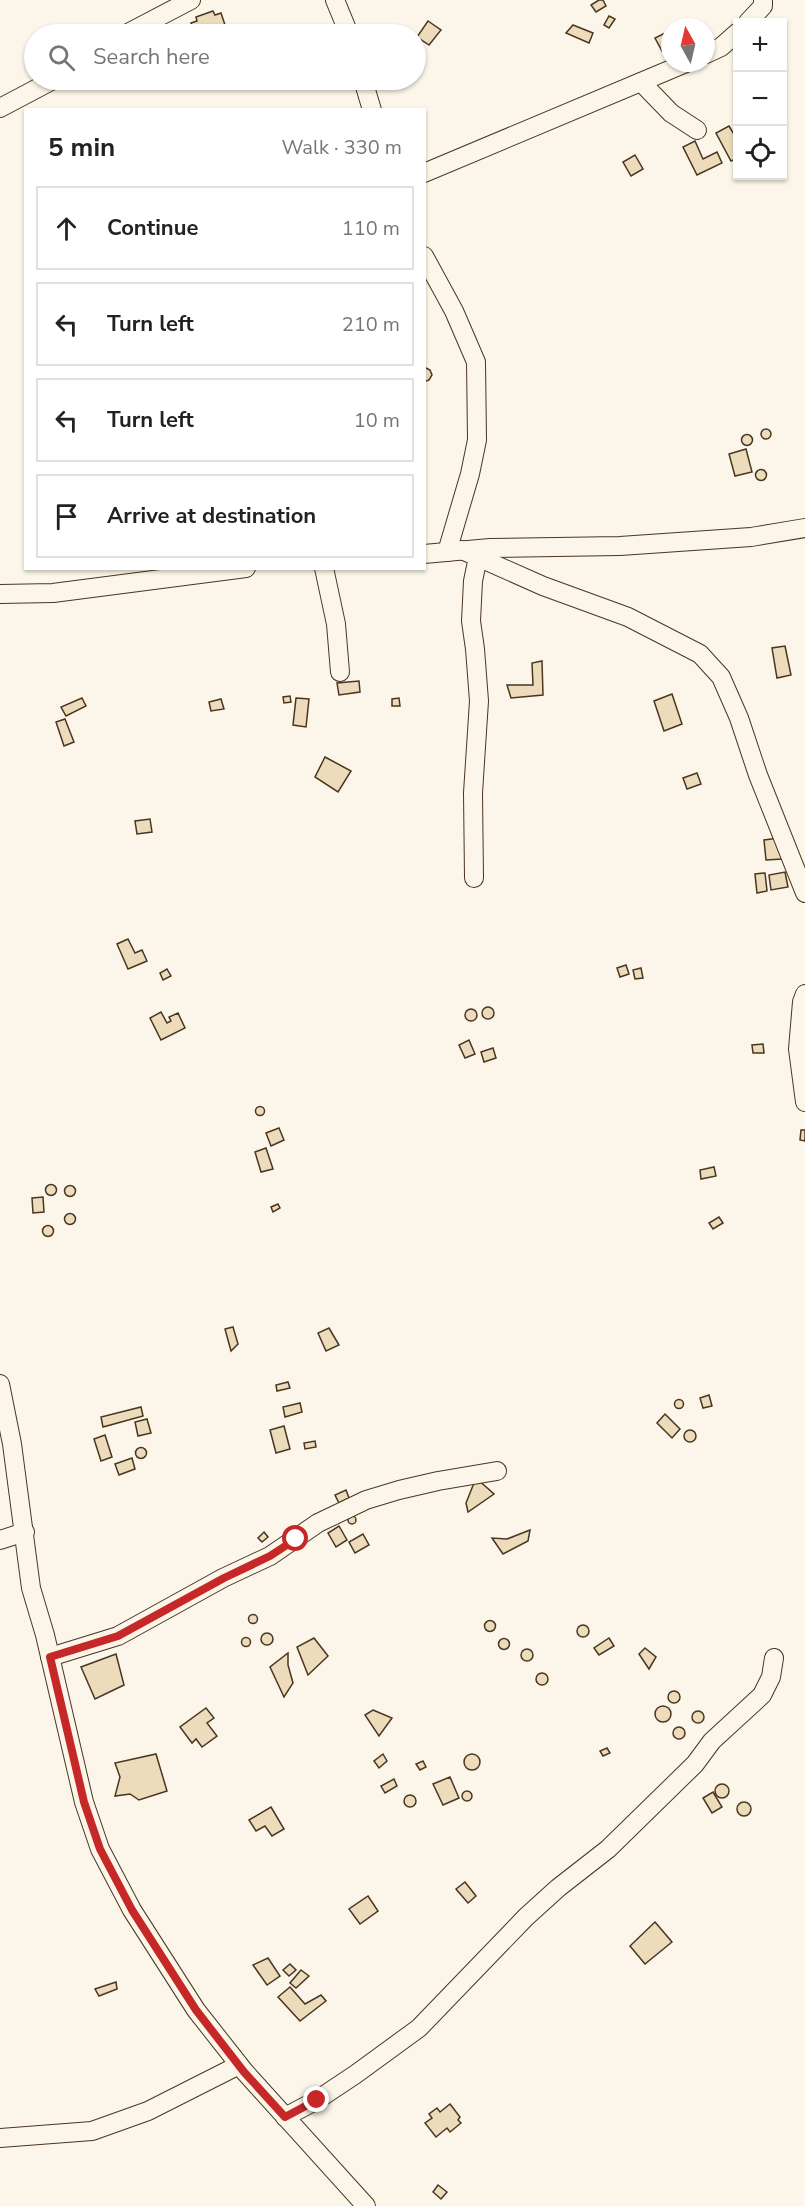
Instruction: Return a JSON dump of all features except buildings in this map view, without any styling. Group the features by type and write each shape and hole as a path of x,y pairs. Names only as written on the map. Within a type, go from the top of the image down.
{"street":[{"path":"145,24 191,0"},
{"path":"335,0 345,24"},
{"path":"752,18 763,6 764,0"},
{"path":"715,50 733,36"},
{"path":"426,172 665,72"},
{"path":"641,82 671,113 697,130"},
{"path":"0,108 34,90"},
{"path":"366,90 371,108"},
{"path":"426,260 454,311 476,362 477,440 470,474 462,553 473,581 471,621 478,701 473,793 474,878"},
{"path":"426,554 462,553 490,548 620,546 751,537 805,528"},
{"path":"462,553 627,617 699,654 721,677 739,718 758,775 805,893"},
{"path":"0,594 53,593 231,570"},
{"path":"324,570 336,624 340,672"},
{"path":"805,994 802,1002 798,1049 805,1102"},
{"path":"0,1384 12,1444 31,1588 50,1657 84,1802 100,1849 132,1910 196,2010 239,2065 366,2206"},
{"path":"50,1657 118,1636 224,1578 270,1556 318,1523 366,1500 428,1483 497,1471"},
{"path":"0,1540 25,1532"},
{"path":"285,2117 317,2100 419,2028 526,1917 558,1888 608,1849 695,1764 712,1741 762,1695 771,1677 774,1658"},
{"path":"0,2138 92,2131 148,2111 239,2065"}],"route":[{"path":"296,1539 270,1556 224,1578 118,1636 50,1657 84,1802 100,1849 132,1910 196,2010 244,2072 285,2117 317,2100"}]}
